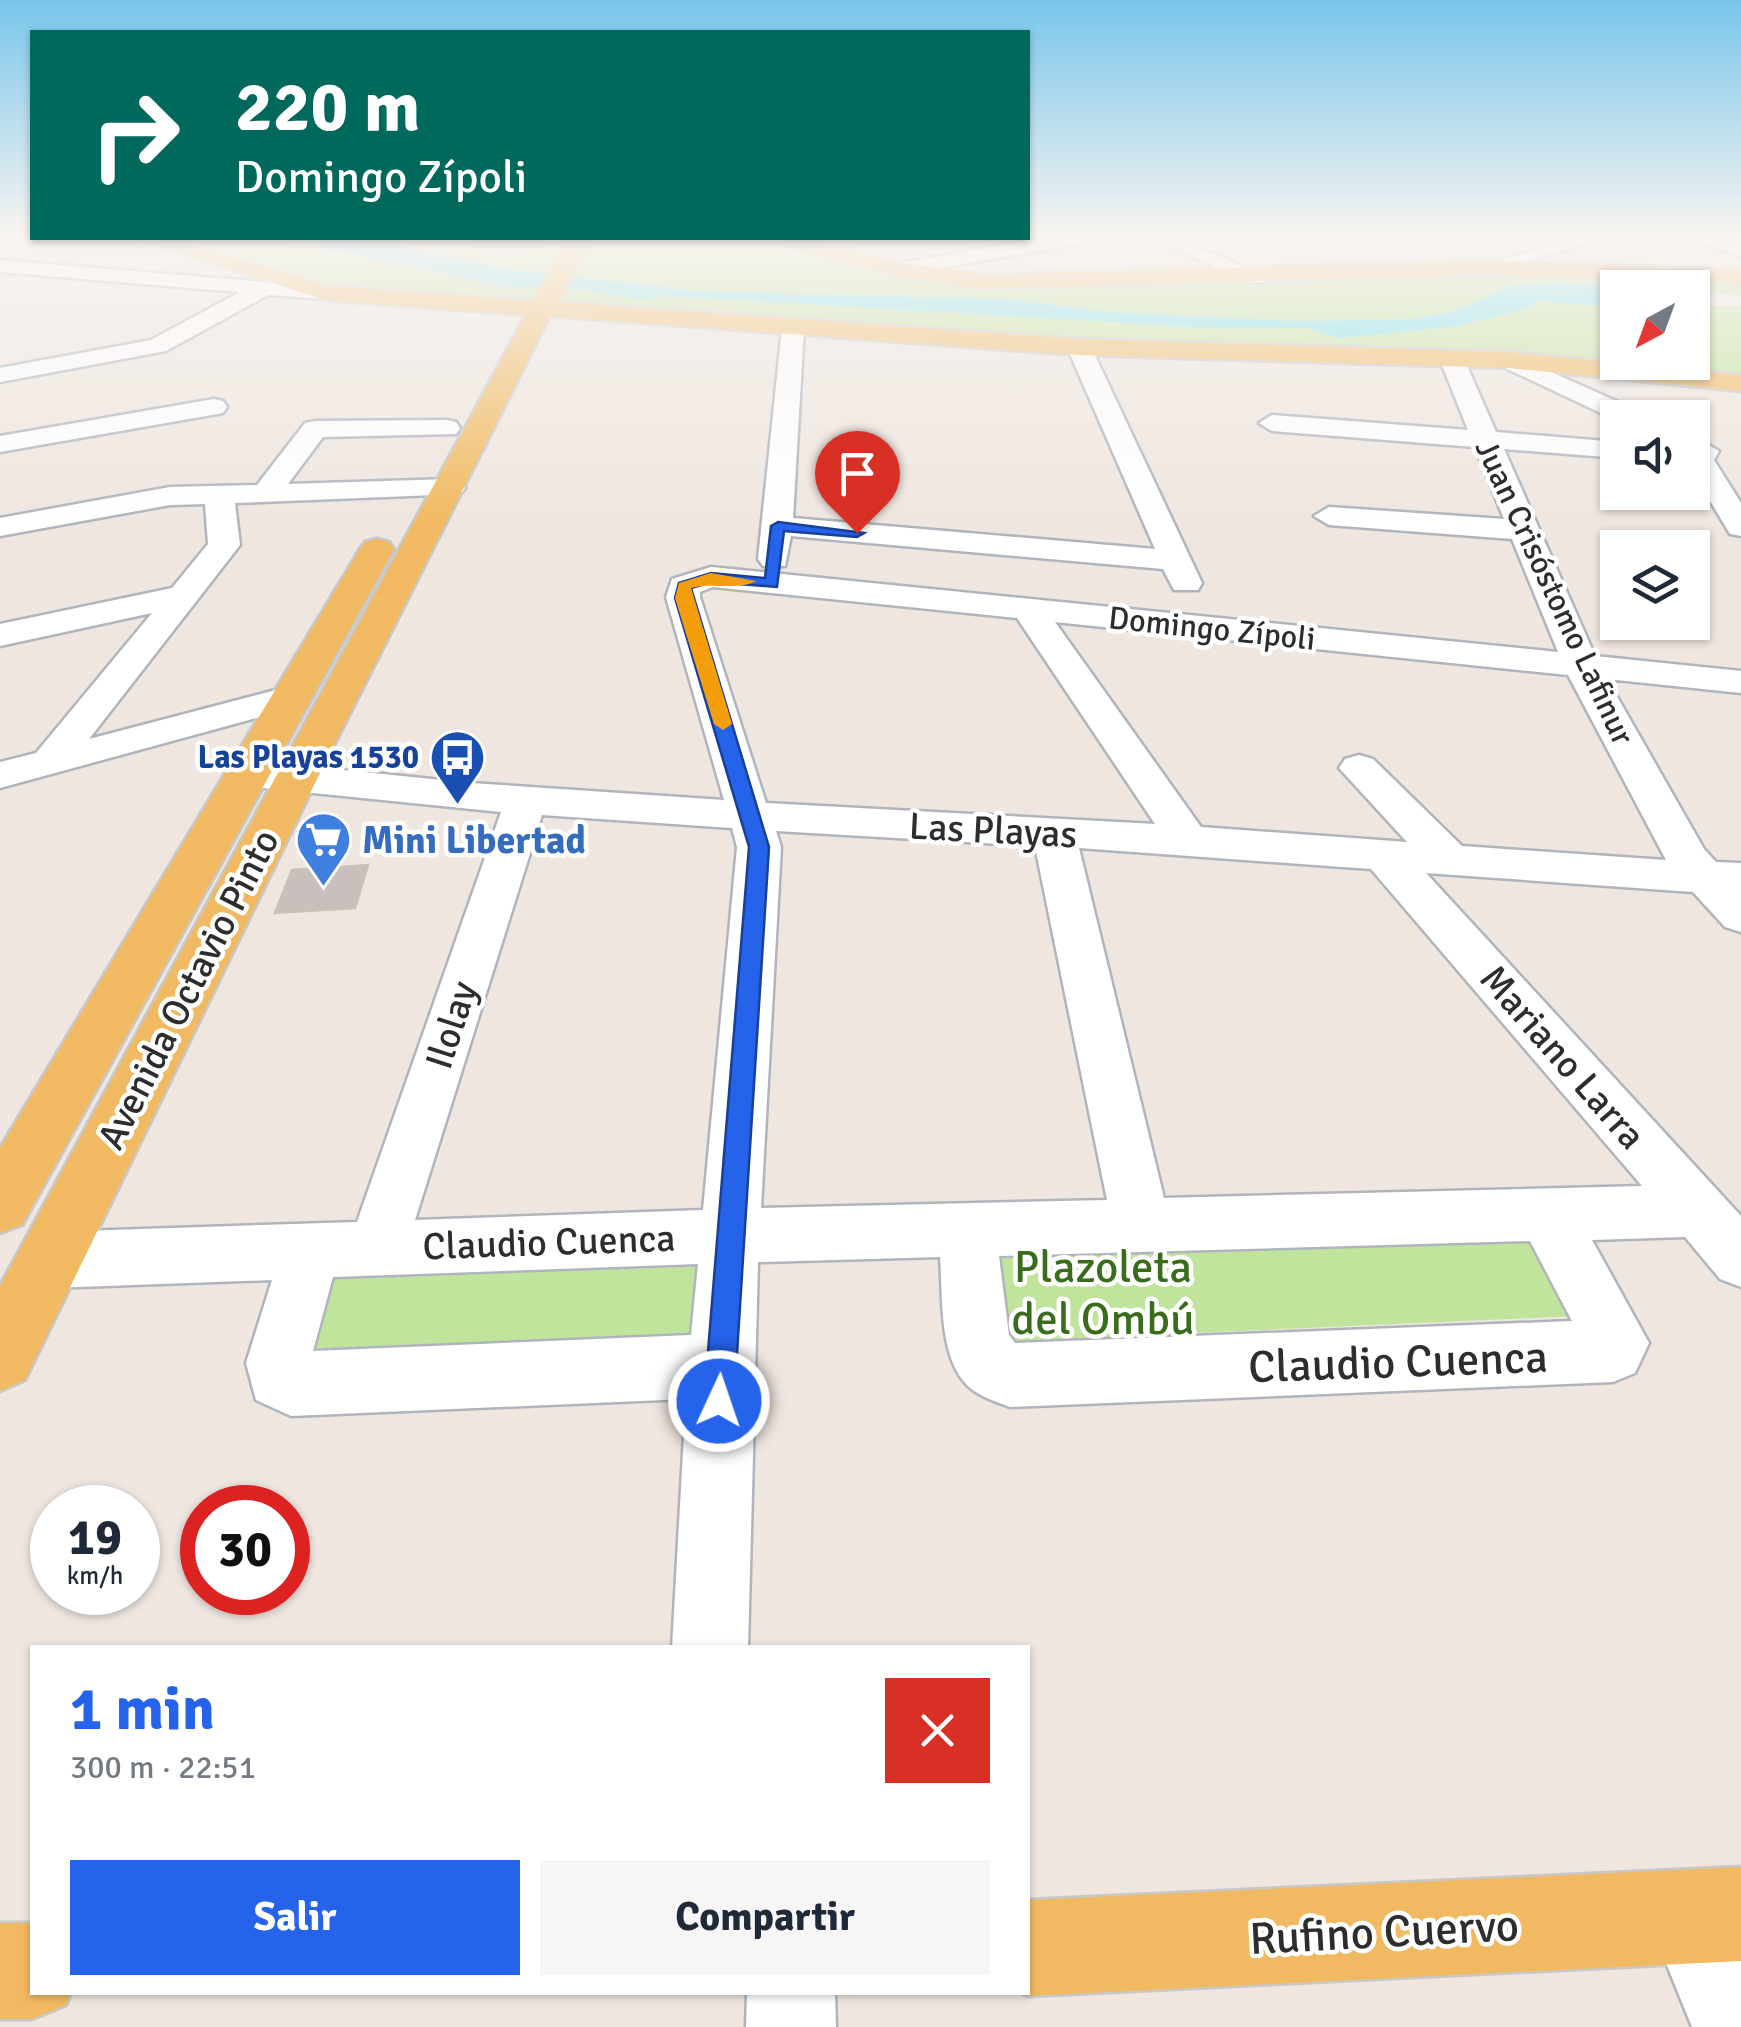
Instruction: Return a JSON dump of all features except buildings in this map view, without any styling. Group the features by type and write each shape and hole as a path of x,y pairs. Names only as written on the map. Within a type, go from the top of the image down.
{"main road":[{"name":"Avenida Octavio Pinto","path":"0,1356 51,1260 270,776 291,697 430,489 447,428 512,332"},
{"name":"Avenida Octavio Pinto","path":"0,1205 270,776 515,332"},
{"path":"848,332 1078,347 1508,360 1741,383"},
{"name":"Rufino Cuervo","path":"1030,1948 1716,1915"},
{"path":"0,1971 30,1970"}],"street":[{"path":"0,375 158,346 184,332"},
{"path":"772,584 794,332"},
{"path":"1078,347 1174,560 1209,627"},
{"name":"Juan Crisóstomo Lafinur","path":"1451,357 1582,667 1676,842 1721,878 1741,915"},
{"path":"1508,360 1600,403"},
{"path":"0,444 214,407"},
{"path":"1272,424 1600,449"},
{"path":"334,492 380,428"},
{"path":"265,494 316,429 447,428"},
{"path":"1710,448 1741,443"},
{"path":"1710,455 1741,468"},
{"path":"1710,476 1741,527"},
{"path":"0,528 150,498 430,489"},
{"path":"50,762 224,545 219,496"},
{"path":"1328,516 1522,530"},
{"path":"778,526 1174,560"},
{"name":"Domingo Zípoli","path":"753,817 683,598 684,586 711,578 1741,682"},
{"path":"0,635 182,596"},
{"path":"1028,609 1188,840"},
{"path":"0,775 291,697"},
{"path":"1359,768 1450,860"},
{"name":"Las Playas","path":"270,776 526,801 753,817 1188,840 1721,878"},
{"name":"Ilolay","path":"377,1248 526,801"},
{"path":"710,1645 720,1366 759,847 753,817"},
{"path":"1054,832 1141,1226"},
{"name":"Mariano Larra","path":"1384,855 1741,1259"},
{"name":"Claudio Cuenca","path":"51,1260 732,1236 1698,1211"},
{"name":"Claudio Cuenca","path":"967,1230 978,1342 988,1363 1010,1374 1613,1351 1616,1343 1547,1217"},
{"path":"310,1252 278,1362 279,1377 291,1384 720,1366"},
{"path":"1716,1915 1736,2027"},
{"path":"790,2027 791,1995"}],"green space":[{"path":"864,332 1319,332 1340,338 1405,332 1600,332 1600,369 1508,360 1079,347"},
{"path":"1710,332 1741,332 1741,383 1710,380"},
{"name":"Plazoleta del Ombú","path":"1536,1228 1580,1316 1009,1341 996,1250"},
{"path":"697,1252 690,1348 304,1362 332,1266"}],"water":[{"path":"1319,332 1405,332 1340,338"}],"slow traffic":[{"path":"723,724 683,598 684,586 711,578 748,581"}],"place":[{"name":"Las Playas 1530","path":"458,806"},
{"name":"Mini Libertad","path":"323,889"}],"route":[{"path":"719,1401 759,847 758,833 683,598 684,586 711,578 772,584 778,526 857,533"}]}
